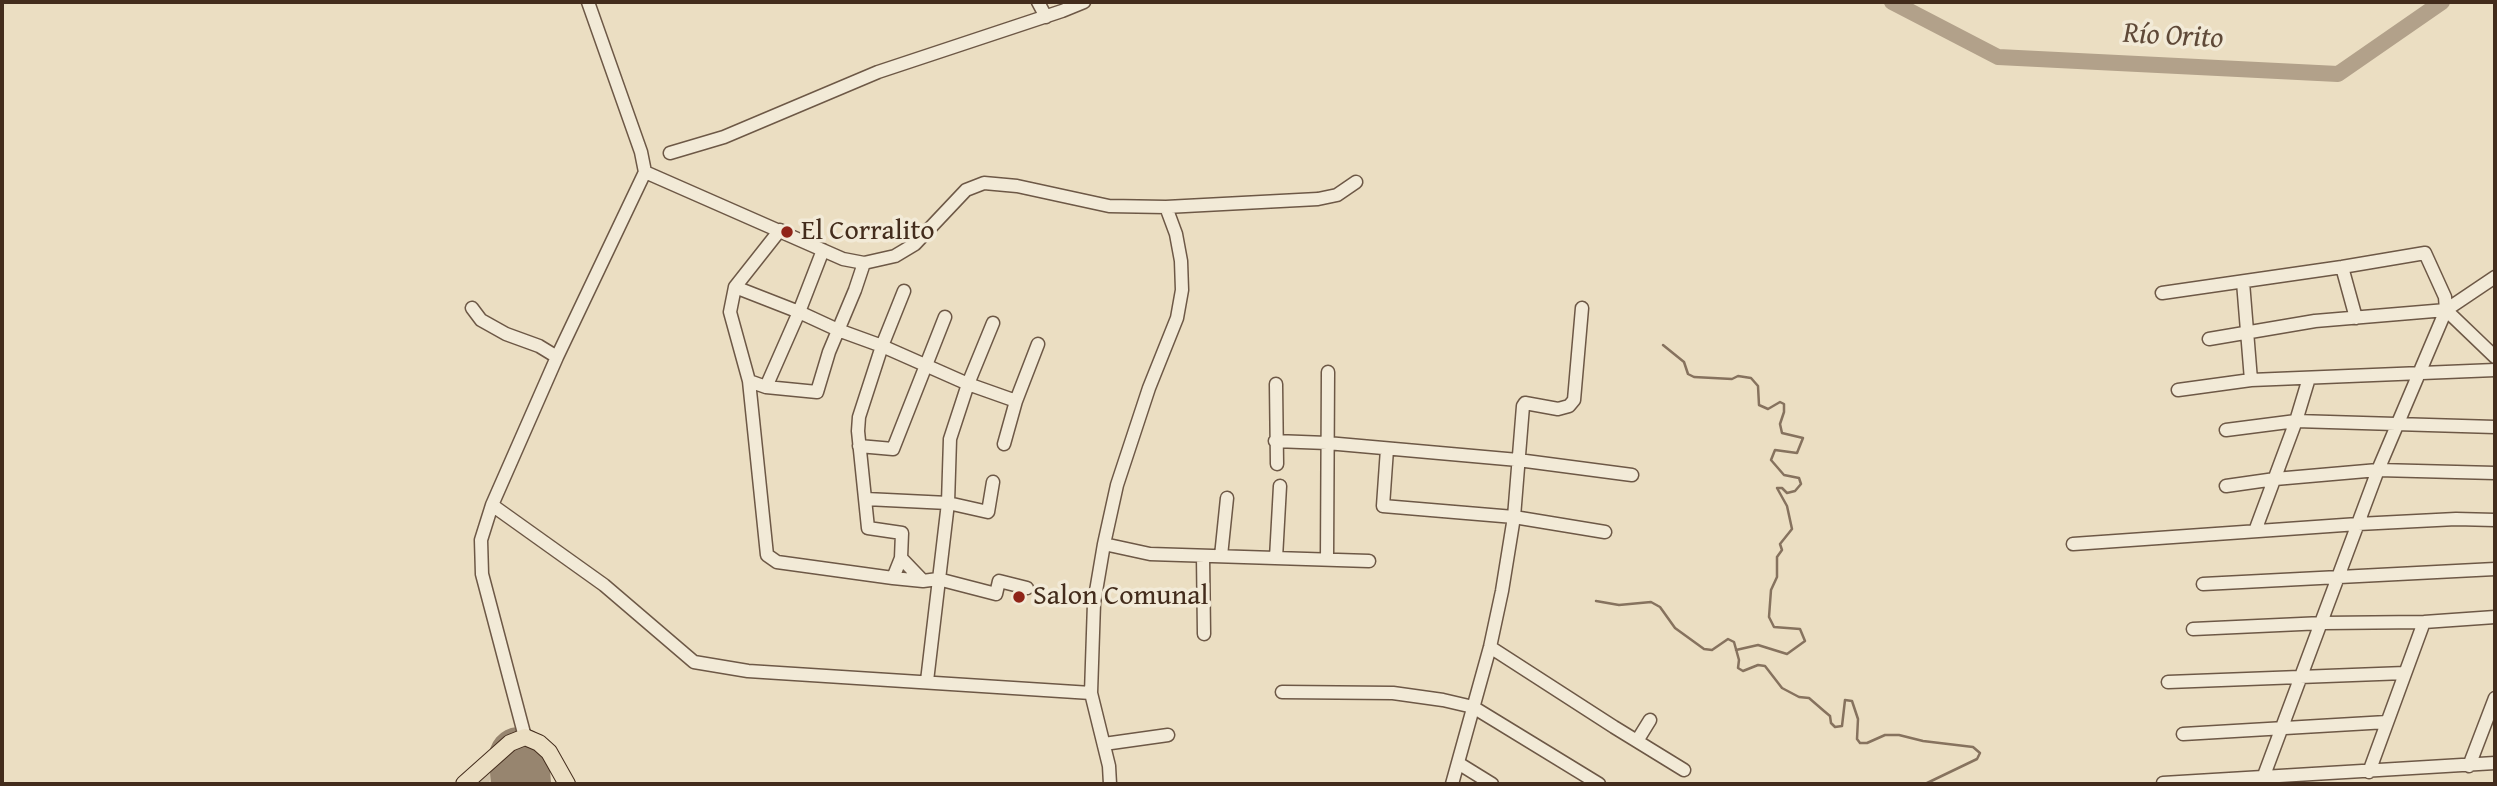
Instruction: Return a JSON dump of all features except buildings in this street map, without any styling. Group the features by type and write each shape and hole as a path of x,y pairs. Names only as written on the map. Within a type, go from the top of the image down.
{"main road":[{"path":"464,784 510,743 524,737 539,743 549,752 567,784"}],"street":[{"path":"524,737 482,574 481,540 492,505 557,357 645,172 641,152 588,2"},
{"path":"1038,2 1046,17"},
{"path":"670,153 724,137 878,72 1046,17 1059,7 1084,2"},
{"path":"645,172 843,259 863,263 895,256 915,244 966,190 984,183 1017,186 1109,206 1166,207 1318,199 1337,195 1356,182"},
{"path":"1111,784 1091,693 1094,603 1117,485 1149,388 1177,318 1182,290 1181,261 1176,233 1166,207"},
{"path":"780,230 734,287 730,312 749,382 767,555 777,562 893,578 923,581 939,579 996,594 999,582 1027,588"},
{"path":"766,387 799,312 822,250"},
{"path":"2162,293 2425,253 2445,297 2446,310 2378,470 2263,778"},
{"path":"749,382 766,387 817,392 863,263"},
{"path":"2342,267 2356,318"},
{"path":"2209,339 2248,331 2446,310 2495,277"},
{"path":"2243,282 2251,380"},
{"path":"734,287 882,346 968,384 1016,401"},
{"path":"893,578 901,558 902,533 868,528 859,446 859,418 882,346 904,291"},
{"path":"472,308 481,320 557,357"},
{"path":"1452,784 1490,647 1514,517 1523,407 1525,403 1558,409 1569,406 1574,400 1582,308"},
{"path":"2446,310 2495,357"},
{"path":"859,446 893,449 945,317"},
{"path":"928,681 948,503 950,439 968,384 993,323"},
{"path":"1004,444 1016,401 1038,344"},
{"path":"2178,390 2251,380 2495,370"},
{"path":"1327,559 1328,372"},
{"path":"2255,531 2309,378"},
{"path":"1276,384 1276,464"},
{"path":"2226,430 2296,421 2495,426"},
{"path":"1275,441 1518,460 1632,475"},
{"path":"1387,449 1383,506 1514,517 1605,532"},
{"path":"2225,486 2378,470 2495,473"},
{"path":"866,499 948,503 988,512 993,482"},
{"path":"1276,558 1280,486"},
{"path":"1221,556 1227,498"},
{"path":"492,505 604,585 695,662 748,671 1091,693"},
{"path":"2073,544 2358,524 2456,519 2495,520"},
{"path":"1104,544 1150,554 1369,561"},
{"path":"1203,556 1204,634"},
{"path":"901,558 923,581"},
{"path":"2203,584 2495,569"},
{"path":"2193,629 2424,622 2495,617"},
{"path":"2369,772 2424,622"},
{"path":"1490,647 1684,770"},
{"path":"2168,682 2405,673"},
{"path":"1282,692 1393,693 1473,707 1599,784"},
{"path":"2469,766 2495,698"},
{"path":"1637,741 1650,720"},
{"path":"2183,734 2387,722"},
{"path":"1104,744 1168,735"},
{"path":"1458,763 1492,784"},
{"path":"2163,783 2495,763"}],"shaded area":[{"path":"508,749 521,750 536,759 551,784 547,784 528,756 512,752 491,775 489,784 473,784"}],"waterway":[{"name":"Río Orito","path":"1892,2 1998,57 2338,74 2442,2"},
{"path":"1663,345 1684,362 1688,374 1694,377 1751,378 1758,386 1759,405 1768,409 1780,402 1784,404 1780,424 1782,433 1803,438 1797,453 1775,450 1771,460 1784,475 1799,478 1801,484 1795,491 1787,493 1782,488 1777,488 1787,506 1792,529 1780,544 1782,550 1777,557 1777,577 1771,590 1769,617 1774,627 1800,629 1805,641 1787,654 1758,645 1736,650"},
{"path":"1596,601 1619,605 1651,602 1660,607 1675,628 1704,649 1712,650 1728,639 1734,642 1739,660 1738,668 1743,671 1758,665 1765,666 1782,688 1799,697 1809,698 1830,716 1835,727 1842,726 1845,700 1852,701 1858,719 1857,739 1860,743 1867,743 1885,735 1899,735 1973,747 1980,753 1977,759 1925,784"}],"runway":[{"path":"519,757 521,784"}],"place":[{"name":"El Corralito","path":"787,232"},
{"name":"Salon Comunal","path":"1019,597"}]}
